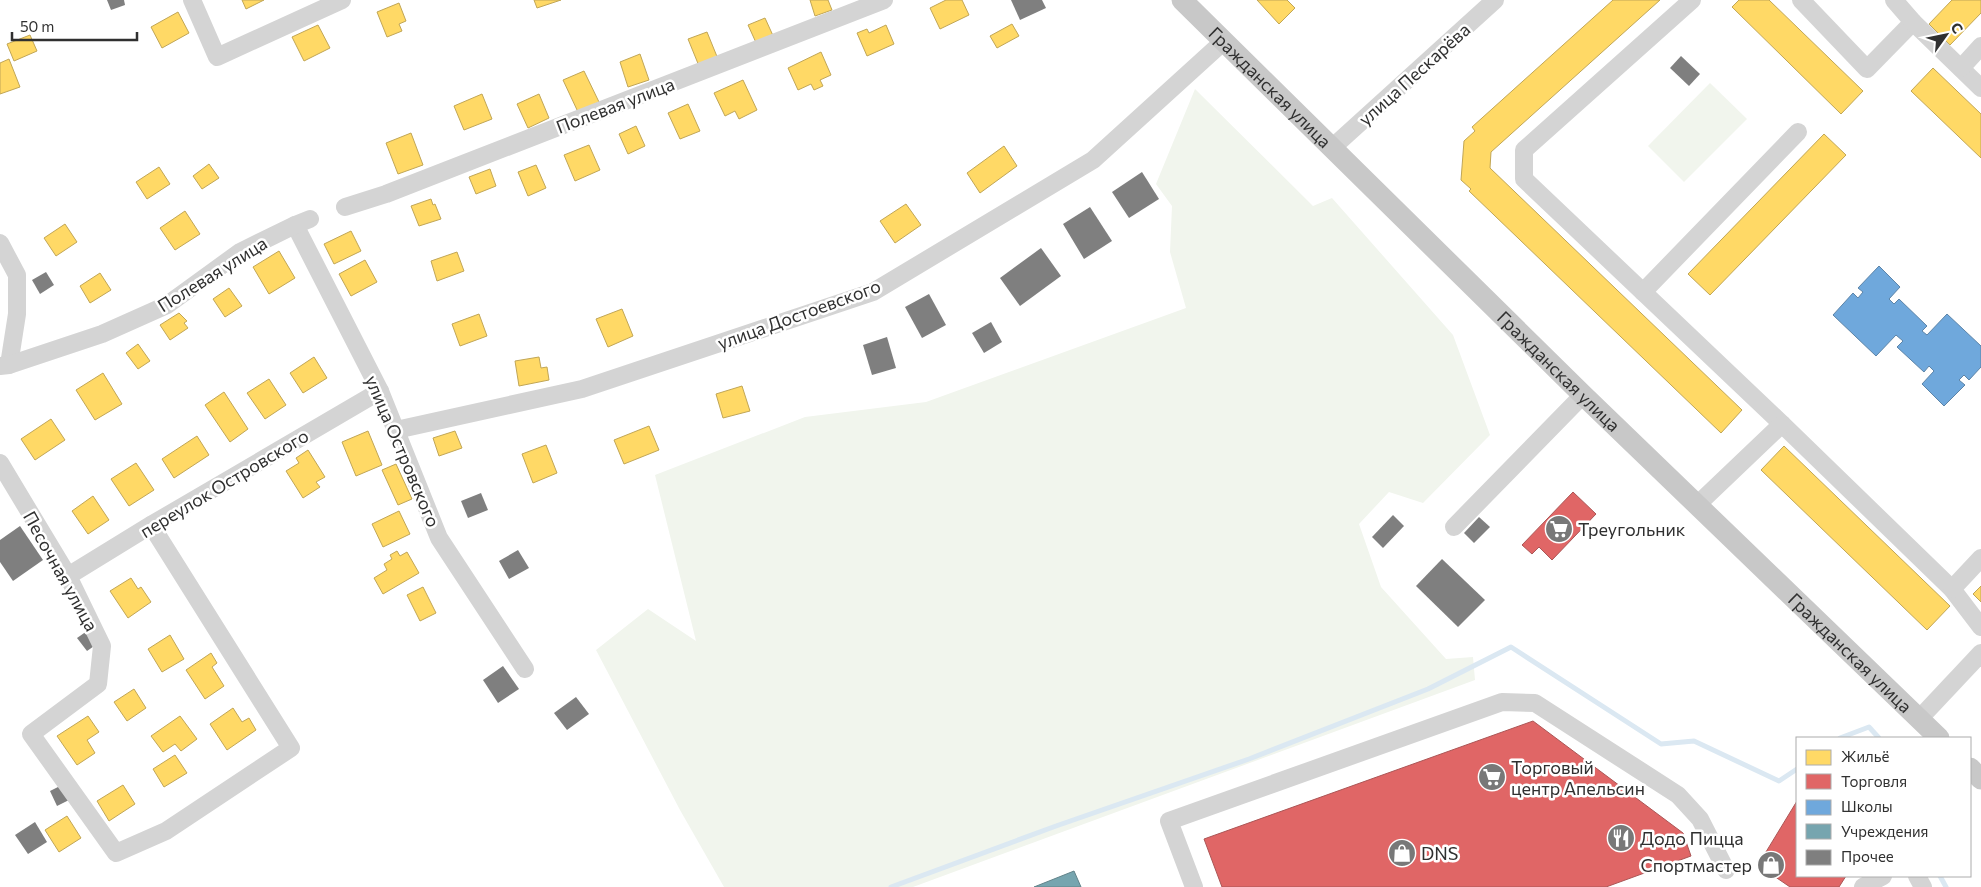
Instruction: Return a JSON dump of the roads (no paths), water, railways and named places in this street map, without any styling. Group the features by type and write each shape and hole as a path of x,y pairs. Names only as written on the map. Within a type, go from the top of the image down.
{"main road":[{"name":"Гражданская улица","path":"1182,0 1583,395 1938,737"},
{"path":"1971,769 1981,779"}],"street":[{"path":"192,0 217,57 342,0"},
{"name":"Полевая улица","path":"345,208 395,191 884,0"},
{"name":"улица Пескарёва","path":"1333,147 1495,0"},
{"path":"1692,0 1524,150 1524,179 1782,424 1952,589 1981,627"},
{"path":"1800,0 1867,69 1913,22"},
{"path":"1894,0 1913,22 1981,88"},
{"name":"улица Достоевского","path":"396,430 582,388 873,292 1093,160 1224,41"},
{"path":"1961,68 1981,46"},
{"path":"1643,292 1798,132"},
{"name":"Полевая улица","path":"4,365 102,334 167,305 240,252 303,222"},
{"name":"улица Островского","path":"303,222 380,391 439,538 525,669"},
{"path":"0,243 17,275 17,314 4,365"},
{"name":"переулок Островского","path":"68,576 151,525 380,391"},
{"path":"1454,527 1583,395"},
{"path":"1697,505 1782,424"},
{"name":"Песочная улица","path":"0,463 68,576 102,646 98,684 31,734 116,853 166,831 291,748 151,525"},
{"path":"1952,589 1981,558"},
{"path":"1919,719 1981,652"},
{"path":"1194,887 1169,820 1502,702 1535,703 1678,796 1700,819 1726,870"},
{"path":"1863,887 1881,877"}],"waterway":[{"path":"891,887 1056,826 1249,759 1428,689 1511,647 1661,744 1694,741 1779,781 1796,770"},
{"path":"1843,737 1869,727 1878,737"},
{"path":"1941,877 1946,887"}],"place":[{"name":"Треугольник","path":"1559,529"},
{"name":"Торговый центр Апельсин","path":"1492,777"},
{"name":"Додо Пицца","path":"1621,838"},
{"name":"DNS","path":"1402,853"},
{"name":"Спортмастер","path":"1771,865"}]}
